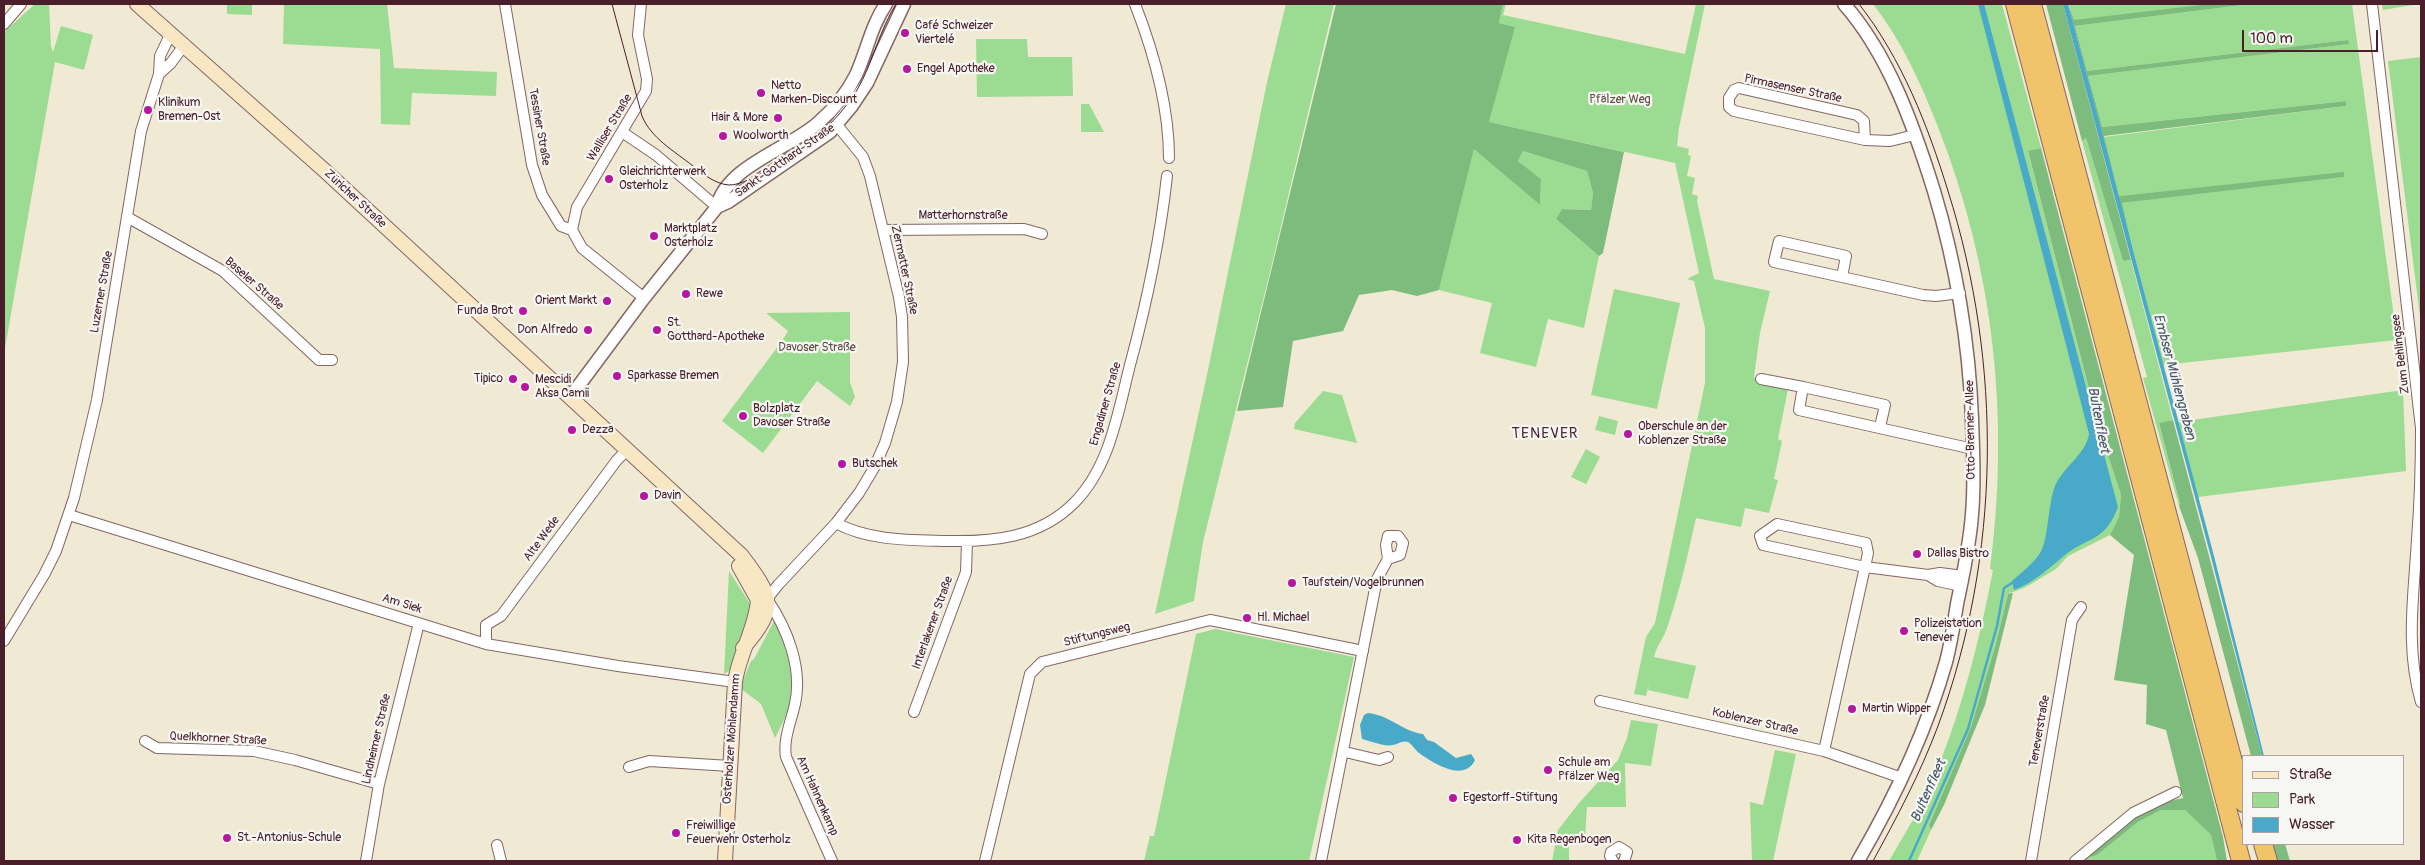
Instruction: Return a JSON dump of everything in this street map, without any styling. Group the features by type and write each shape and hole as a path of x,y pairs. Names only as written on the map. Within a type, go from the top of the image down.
{"highway":[{"path":"2015,4 2241,861"},
{"path":"2032,4 2242,795"},
{"path":"2254,845 2259,861"},
{"path":"2263,845 2268,861"}],"main road":[{"name":"Züricher Straße","path":"137,4 184,44 571,396"},
{"path":"571,396 688,505 722,540 742,556 762,584 763,599"},
{"name":"Osterholzer Möhlendamm","path":"725,861 734,682 743,648 760,628 768,608 763,599"}],"street":[{"path":"4,24 21,4"},
{"name":"Tessiner Straße","path":"505,4 528,149 542,195 561,226 572,230 582,248 644,298"},
{"name":"Walliser Straße","path":"572,230 573,218 577,207 646,91 647,84 638,35 641,4"},
{"name":"Sankt-Gotthard-Straße","path":"571,396 644,298 717,206 720,194 750,166 800,138 839,102 856,74 876,18 886,4"},
{"name":"Sankt-Gotthard-Straße","path":"717,206 728,202 758,182 838,125 867,83 904,4"},
{"path":"1135,4 1157,70 1168,132 1169,158"},
{"name":"Otto-Brenner-Allee","path":"1844,4 1882,62 1915,135 1949,241 1960,293 1970,359 1973,449 1972,514 1962,581 1946,661 1925,722 1902,778 1858,861"},
{"name":"Zum Behlingsee","path":"2372,4 2421,428 2421,483 2411,623 2411,653 2421,702"},
{"name":"Luzerner Straße","path":"4,641 44,575 69,515 97,400 140,131 159,74 160,56 171,33"},
{"name":"Luzerner Straße","path":"159,74 171,63 184,44"},
{"name":"Pirmasenser Straße","path":"1864,140 1864,121 1857,115 1739,88 1734,90 1729,98 1730,107 1734,111 1864,140 1890,141 1915,135"},
{"name":"Zermatter Straße","path":"763,599 836,523 874,468 885,443 892,418 902,362 902,317 870,176 863,158 838,125"},
{"path":"622,132 656,155 717,206"},
{"path":"750,166 750,174 758,182"},
{"name":"Engadiner Straße","path":"836,523 850,530 875,536 915,540 993,541 1040,527 1074,503 1104,457 1115,426 1145,308 1159,243 1167,176"},
{"name":"Baseler Straße","path":"127,216 223,271 319,360 332,360"},
{"name":"Matterhornstraße","path":"883,230 1024,229 1042,234"},
{"path":"1842,277 1846,256 1779,241 1774,262 1923,295 1936,296 1960,293"},
{"path":"1761,379 1885,405 1880,427"},
{"path":"1804,388 1799,410 1973,449"},
{"name":"Alte Wede","path":"486,644 486,625 501,616 616,460 628,450"},
{"name":"Am Siek","path":"69,515 486,644 734,682"},
{"path":"1824,751 1865,567 1868,553 1866,543 1778,524 1760,536 1763,545 1865,567 1928,576 1940,573 1962,581"},
{"name":"Interlakener Straße","path":"914,712 966,572 967,541"},
{"path":"1321,861 1345,752 1377,579 1388,559"},
{"name":"Am Hahnenkamp","path":"763,599 778,615 787,635 798,682 796,699 784,745 786,756 832,861"},
{"name":"Teneverstraße","path":"2031,861 2072,620 2081,607"},
{"name":"Stiftungsweg","path":"985,861 1030,674 1042,662 1210,620 1363,651"},
{"name":"Lindheimer Straße","path":"366,861 379,784 419,623"},
{"name":"Koblenzer Straße","path":"1600,701 1824,751 1902,778"},
{"name":"Quelkhorner Straße","path":"145,741 157,748 254,751 379,784"},
{"path":"1345,752 1379,760 1388,757"},
{"path":"629,768 649,761 730,766"},
{"path":"2075,861 2133,813 2176,792"},
{"path":"497,845 501,861"},
{"path":"1613,861 1610,856 1611,852 1619,847 1627,852 1628,861"}],"green space":[{"path":"35,4 49,4 53,52 61,26 93,35 84,70 55,62 4,354 4,32"},
{"path":"227,4 252,4 252,15 227,14"},
{"path":"284,4 387,4 394,68 497,72 496,96 412,93 410,125 381,124 380,49 283,44"},
{"path":"1286,4 1334,4 1203,542 1194,601 1155,614 1208,370 1267,82"},
{"path":"1336,4 1503,4 1499,23 1515,27 1489,122 1624,152 1603,253 1599,256 1556,219 1562,209 1591,210 1593,193 1587,171 1523,151 1518,161 1541,179 1540,205 1474,149 1439,290 1417,296 1392,290 1359,295 1343,331 1293,341 1283,407 1237,411"},
{"name":"Pfälzer Weg","path":"1503,4 1506,4 1503,15 1685,54 1696,4 1705,4 1679,128 1677,146 1689,149 1688,155 1691,156 1687,176 1695,178 1692,194 1698,196 1697,201 1714,279 1770,291 1760,333 1754,377 1759,383 1788,389 1778,439 1782,441 1774,479 1778,480 1769,513 1745,508 1741,527 1696,518 1684,572 1667,629 1654,657 1696,666 1688,699 1648,690 1649,684 1646,696 1634,694 1646,637 1655,623 1705,383 1705,328 1694,281 1687,279 1699,273 1675,163 1489,122 1514,27 1499,23"},
{"path":"1873,4 2002,4 2041,148 2028,152 2099,428 2121,495 2119,517 2110,535 2068,556 2056,569 2026,587 2008,594 1995,647 1971,727 1929,825 1931,830 1917,861 1889,861 1921,805 1937,770 1963,697 1982,621 1993,570 1990,569 1996,512 1997,400 1984,290 1973,235 1957,181 1938,127 1918,79 1893,33"},
{"path":"2046,4 2063,4 2131,260 2123,261 2086,138 2082,141"},
{"path":"2068,4 2074,20 2208,4 2250,4 2075,26 2087,71 2348,40 2349,44 2088,76 2102,127 2346,101 2346,106 2104,136 2119,196 2344,172 2344,177 2122,203 2135,260"},
{"path":"2069,4 2208,4 2073,21"},
{"path":"2250,4 2352,4 2397,340 2163,365 2121,203 2343,177 2344,173 2119,196 2104,137 2346,106 2346,101 2101,127 2088,76 2348,44 2348,40 2087,71 2075,26"},
{"path":"2382,4 2418,4 2383,10"},
{"path":"976,39 1027,39 1028,57 1072,57 1073,96 977,97"},
{"path":"2421,57 2421,325 2388,61"},
{"path":"1081,104 1089,104 1104,132 1081,132"},
{"path":"2086,138 2123,261 2131,260 2173,420 2159,423 2179,506 2143,378 2147,377 2082,141"},
{"path":"1474,148 1540,205 1541,179 1518,161 1523,151 1587,171 1593,193 1591,210 1562,209 1556,219 1599,256 1584,328 1548,319 1536,367 1480,353 1492,303 1439,290"},
{"path":"2041,148 2223,837 2227,861 2217,861 2211,835 2185,810 2161,810 2138,822 2097,855 2088,856 2143,813 2169,801 2183,798 2166,730 2146,724 2147,685 2114,680 2134,555 2110,535 2119,517 2121,495 2099,428 2028,151"},
{"path":"1614,289 1680,303 1657,409 1591,395"},
{"name":"Davoser Straße","path":"850,312 850,382 855,397 850,406 817,381 763,453 722,421 788,331 766,313"},
{"path":"2403,390 2406,471 2198,497 2178,422"},
{"path":"1323,391 1342,395 1357,443 1294,429 1295,423"},
{"path":"1599,416 1618,421 1615,435 1595,430"},
{"path":"2173,420 2262,755 2251,755 2198,558 2179,506 2159,423"},
{"path":"1586,449 1600,457 1586,484 1571,477"},
{"path":"729,571 754,610 730,670 724,674"},
{"path":"2013,593 1985,705 1944,805 1931,830 1929,825 1971,727 1995,647 2008,594"},
{"path":"774,621 788,657 793,686 789,706 775,738 761,704 740,688 751,661 754,659"},
{"path":"1215,629 1354,657 1309,861 1144,861 1150,836 1154,836 1196,634"},
{"path":"1631,720 1658,724 1651,766 1625,763 1626,807 1587,807 1585,838 1569,844 1569,861 1552,861 1558,830 1579,803 1618,760 1627,738"},
{"path":"1775,750 1796,754 1773,861 1752,861 1750,802 1763,805"},
{"path":"2161,810 2185,810 2211,835 2217,861 2081,861 2088,856 2097,855 2138,822"},
{"path":"2273,845 2285,845 2290,861 2278,861"}],"water":[{"path":"1978,4 1984,4 2118,507 2108,527 2102,533 2065,555 2035,579 2014,590 2012,581 2034,561 2043,548 2052,496 2057,482 2083,449 2089,434"},
{"path":"2063,4 2068,4 2214,556 2264,755 2262,755 2211,557"},
{"path":"1368,713 1376,714 1416,733 1423,734 1427,740 1434,742 1456,758 1471,754 1475,760 1470,767 1456,771 1432,762 1408,742 1404,741 1393,745 1386,745 1362,739 1360,725 1364,715"}],"waterway":[{"name":"Bultenfleet","path":"1909,861 1968,729 1997,626 2004,588 2015,581"}],"tram line":[{"path":"612,4 642,116 646,124 657,138 701,172 714,181 729,185 752,178 781,162 820,133 836,118 851,100 863,80 885,25 896,4"},
{"path":"1859,4 1901,70 1932,142 1966,257 1978,324 1986,392 1987,460 1983,527 1974,595 1959,661 1938,726 1924,761 1873,861"}],"place":[{"name":"Café Schweizer Viertelé","path":"905,33"},
{"name":"Engel Apotheke","path":"907,69"},
{"name":"Netto Marken-Discount","path":"761,93"},
{"name":"Klinikum Bremen-Ost","path":"148,110"},
{"name":"Hair & More","path":"778,118"},
{"name":"Woolworth","path":"723,136"},
{"name":"Gleichrichterwerk Osterholz","path":"609,179"},
{"name":"Marktplatz Osterholz","path":"654,236"},
{"name":"Rewe","path":"686,294"},
{"name":"Orient Markt","path":"607,301"},
{"name":"Funda Brot","path":"523,311"},
{"name":"Don Alfredo","path":"588,330"},
{"name":"St. Gotthard-Apotheke","path":"657,330"},
{"name":"Sparkasse Bremen","path":"617,376"},
{"name":"Tipico","path":"513,379"},
{"name":"Mescidi Aksa Camii","path":"525,387"},
{"name":"Bolzplatz Davoser Straße","path":"743,416"},
{"name":"Dezza","path":"572,430"},
{"name":"Oberschule an der Koblenzer Straße","path":"1628,434"},
{"name":"Butschek","path":"842,464"},
{"name":"Davin","path":"644,496"},
{"name":"Dallas Bistro","path":"1917,554"},
{"name":"Taufstein/Vogelbrunnen","path":"1292,583"},
{"name":"Hl. Michael","path":"1247,618"},
{"name":"Polizeistation Tenever","path":"1904,631"},
{"name":"Martin Wipper","path":"1852,709"},
{"name":"Schule am Pfälzer Weg","path":"1548,770"},
{"name":"Egestorff-Stiftung","path":"1453,798"},
{"name":"Freiwillige Feuerwehr Osterholz","path":"676,833"},
{"name":"St.-Antonius-Schule","path":"227,838"},
{"name":"Kita Regenbogen","path":"1517,840"}],"district":[{"name":"TENEVER","path":"1545,434"}],"water label":[{"name":"Embser Mühlengraben","path":"2174,377"}]}
